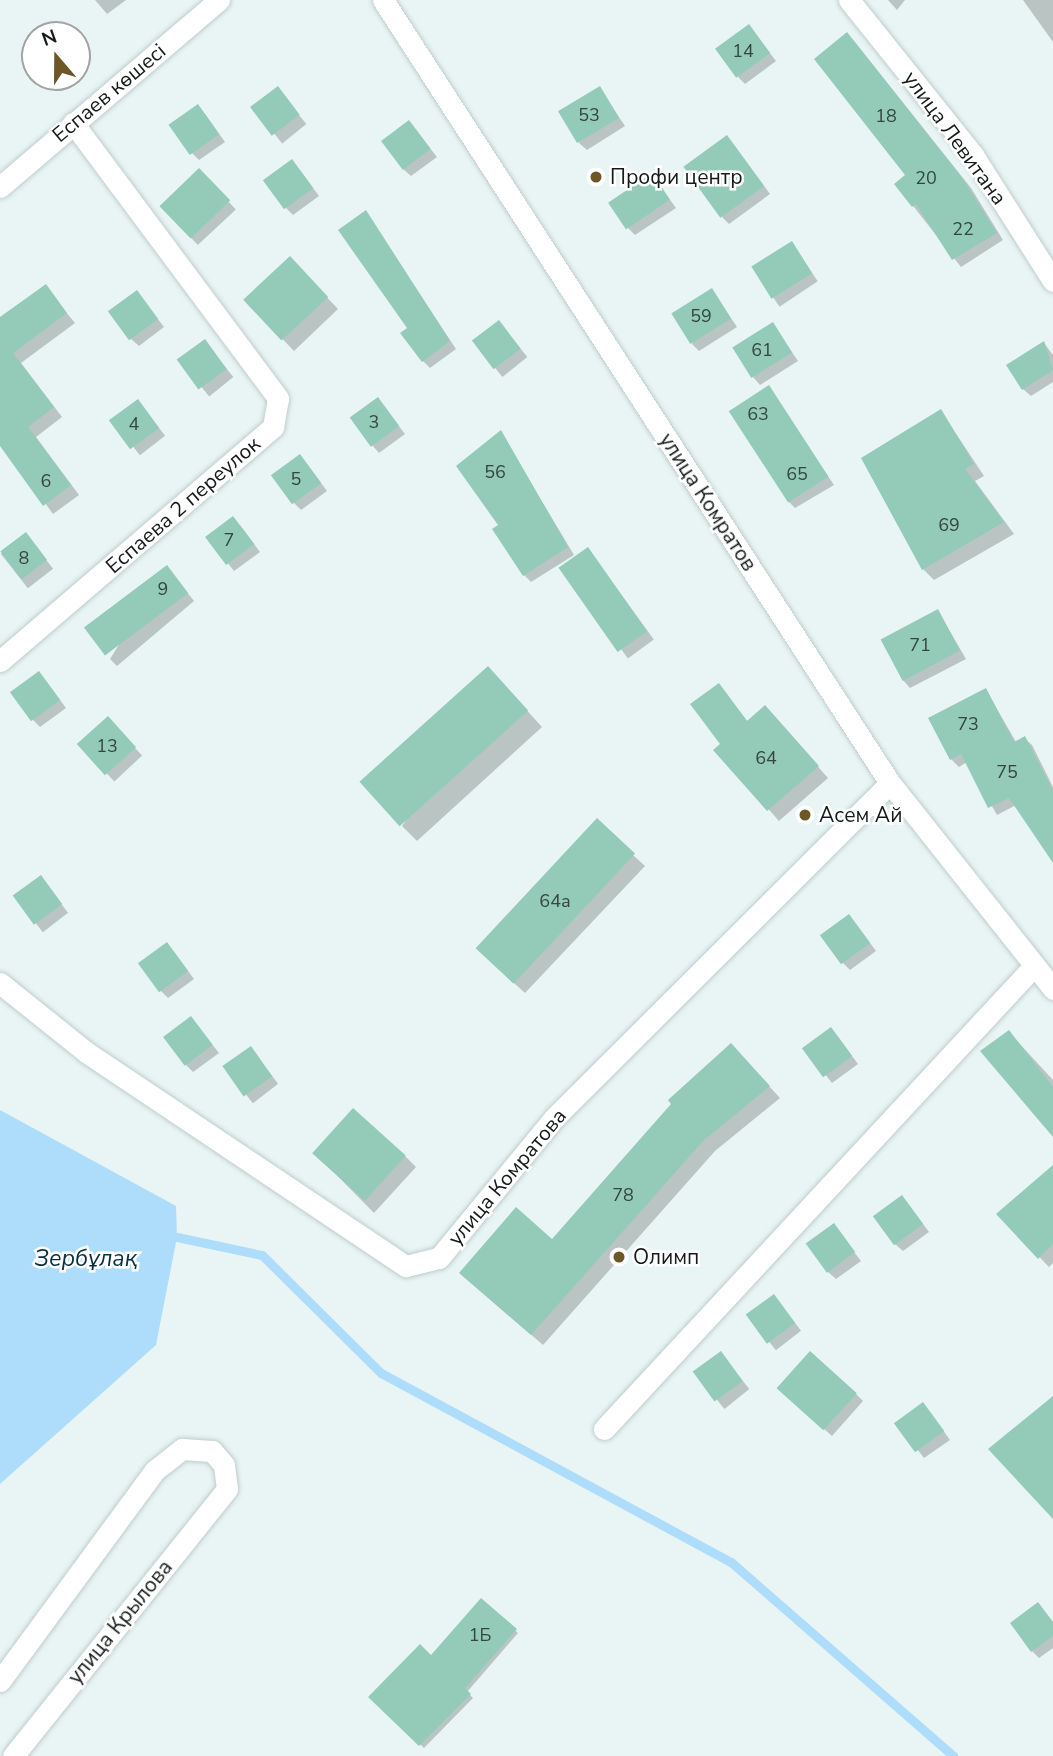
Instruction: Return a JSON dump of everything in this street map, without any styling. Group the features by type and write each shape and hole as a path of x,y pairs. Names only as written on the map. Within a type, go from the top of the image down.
{"street":[{"name":"Еспаев көшесі","path":"0,187 219,0"},
{"name":"улица Комратов","path":"383,0 890,783 1053,989"},
{"name":"улица Левитана","path":"849,0 973,155 1053,281"},
{"name":"Еспаева 2 переулок","path":"0,661 273,428 278,398 73,123"},
{"name":"улица Комратова","path":"0,983 86,1052 406,1266 439,1258 554,1118 890,783"},
{"path":"604,1429 1034,966"},
{"name":"улица Крылова","path":"0,1681 154,1471 182,1449 212,1451 224,1465 227,1489 13,1756"}],"water":[{"name":"Зербұлақ","path":"0,1110 176,1206 177,1237 156,1345 0,1484"}],"building":[{"path":"749,24 770,53 736,78 715,49"},
{"path":"847,32 963,179 997,233 952,260 916,204 912,207 894,184 905,175 814,59"},
{"path":"278,86 300,115 272,136 250,107"},
{"path":"600,86 619,118 577,143 558,111"},
{"path":"198,104 219,134 190,155 169,125"},
{"path":"409,120 431,149 403,170 381,141"},
{"path":"727,135 764,186 720,218 683,167"},
{"path":"292,159 313,188 284,209 263,180"},
{"path":"199,168 230,200 191,239 159,206"},
{"path":"652,173 670,200 626,229 608,203"},
{"path":"366,210 450,341 422,362 400,333 407,328 338,230"},
{"path":"792,241 812,273 771,299 751,266"},
{"path":"290,256 328,297 281,341 243,300"},
{"path":"46,284 67,313 13,353 54,407 28,427 71,485 43,506 0,446 0,317"},
{"path":"712,288 731,319 690,344 671,313"},
{"path":"137,290 158,319 129,340 108,311"},
{"path":"499,320 521,349 494,369 472,340"},
{"path":"773,322 792,353 751,378 732,347"},
{"path":"205,339 227,369 198,390 177,360"},
{"path":"1044,341 1053,370 1022,390 1006,365"},
{"path":"769,385 828,476 788,503 729,411"},
{"path":"378,397 399,426 371,447 350,418"},
{"path":"138,399 159,428 130,449 109,420"},
{"path":"941,409 974,464 965,469 1004,522 922,570 861,458"},
{"path":"501,430 568,547 523,576 492,529 498,525 456,466"},
{"path":"300,454 321,483 292,504 271,475"},
{"path":"233,516 254,544 226,565 205,537"},
{"path":"26,532 47,560 22,579 0,551"},
{"path":"588,547 647,631 618,652 559,568"},
{"path":"167,565 188,593 105,656 84,628"},
{"path":"938,609 960,650 903,681 881,640"},
{"path":"488,666 528,711 400,826 359,782"},
{"path":"39,671 60,700 31,721 10,692"},
{"path":"719,683 747,721 765,705 819,766 767,811 713,750 720,744 690,704"},
{"path":"986,688 1014,742 1025,736 1053,791 1053,863 1009,798 988,808 961,754 950,760 928,718"},
{"path":"108,716 136,747 105,775 77,744"},
{"path":"597,818 635,853 514,984 476,948"},
{"path":"41,875 62,904 34,925 13,896"},
{"path":"849,914 870,943 841,964 820,935"},
{"path":"167,942 188,971 159,992 138,963"},
{"path":"191,1016 213,1045 185,1066 163,1037"},
{"path":"831,1027 852,1056 823,1077 802,1048"},
{"path":"1009,1030 1053,1087 1053,1137 980,1051"},
{"path":"731,1043 770,1086 704,1140 531,1335 459,1273 516,1207 552,1239 671,1104 668,1100"},
{"path":"251,1046 272,1076 244,1096 222,1066"},
{"path":"353,1108 406,1156 365,1201 312,1153"},
{"path":"1053,1165 1053,1244 1038,1259 996,1214"},
{"path":"902,1195 923,1224 894,1245 873,1216"},
{"path":"834,1223 855,1252 827,1273 806,1244"},
{"path":"774,1294 795,1323 767,1344 746,1315"},
{"path":"721,1351 743,1381 714,1402 693,1372"},
{"path":"810,1351 857,1393 823,1430 777,1388"},
{"path":"1053,1396 1053,1519 988,1449"},
{"path":"923,1402 944,1431 915,1452 894,1423"},
{"path":"481,1598 517,1629 465,1688 471,1694 419,1746 368,1697 420,1644 431,1655"},
{"path":"1038,1602 1053,1622 1053,1636 1031,1652 1010,1623"}],"waterway":[{"path":"177,1237 262,1255 381,1373 731,1562 953,1756"}],"place":[{"name":"Профи центр","path":"596,177"},
{"name":"Асем Ай","path":"805,815"},
{"name":"Олимп","path":"619,1257"}]}
